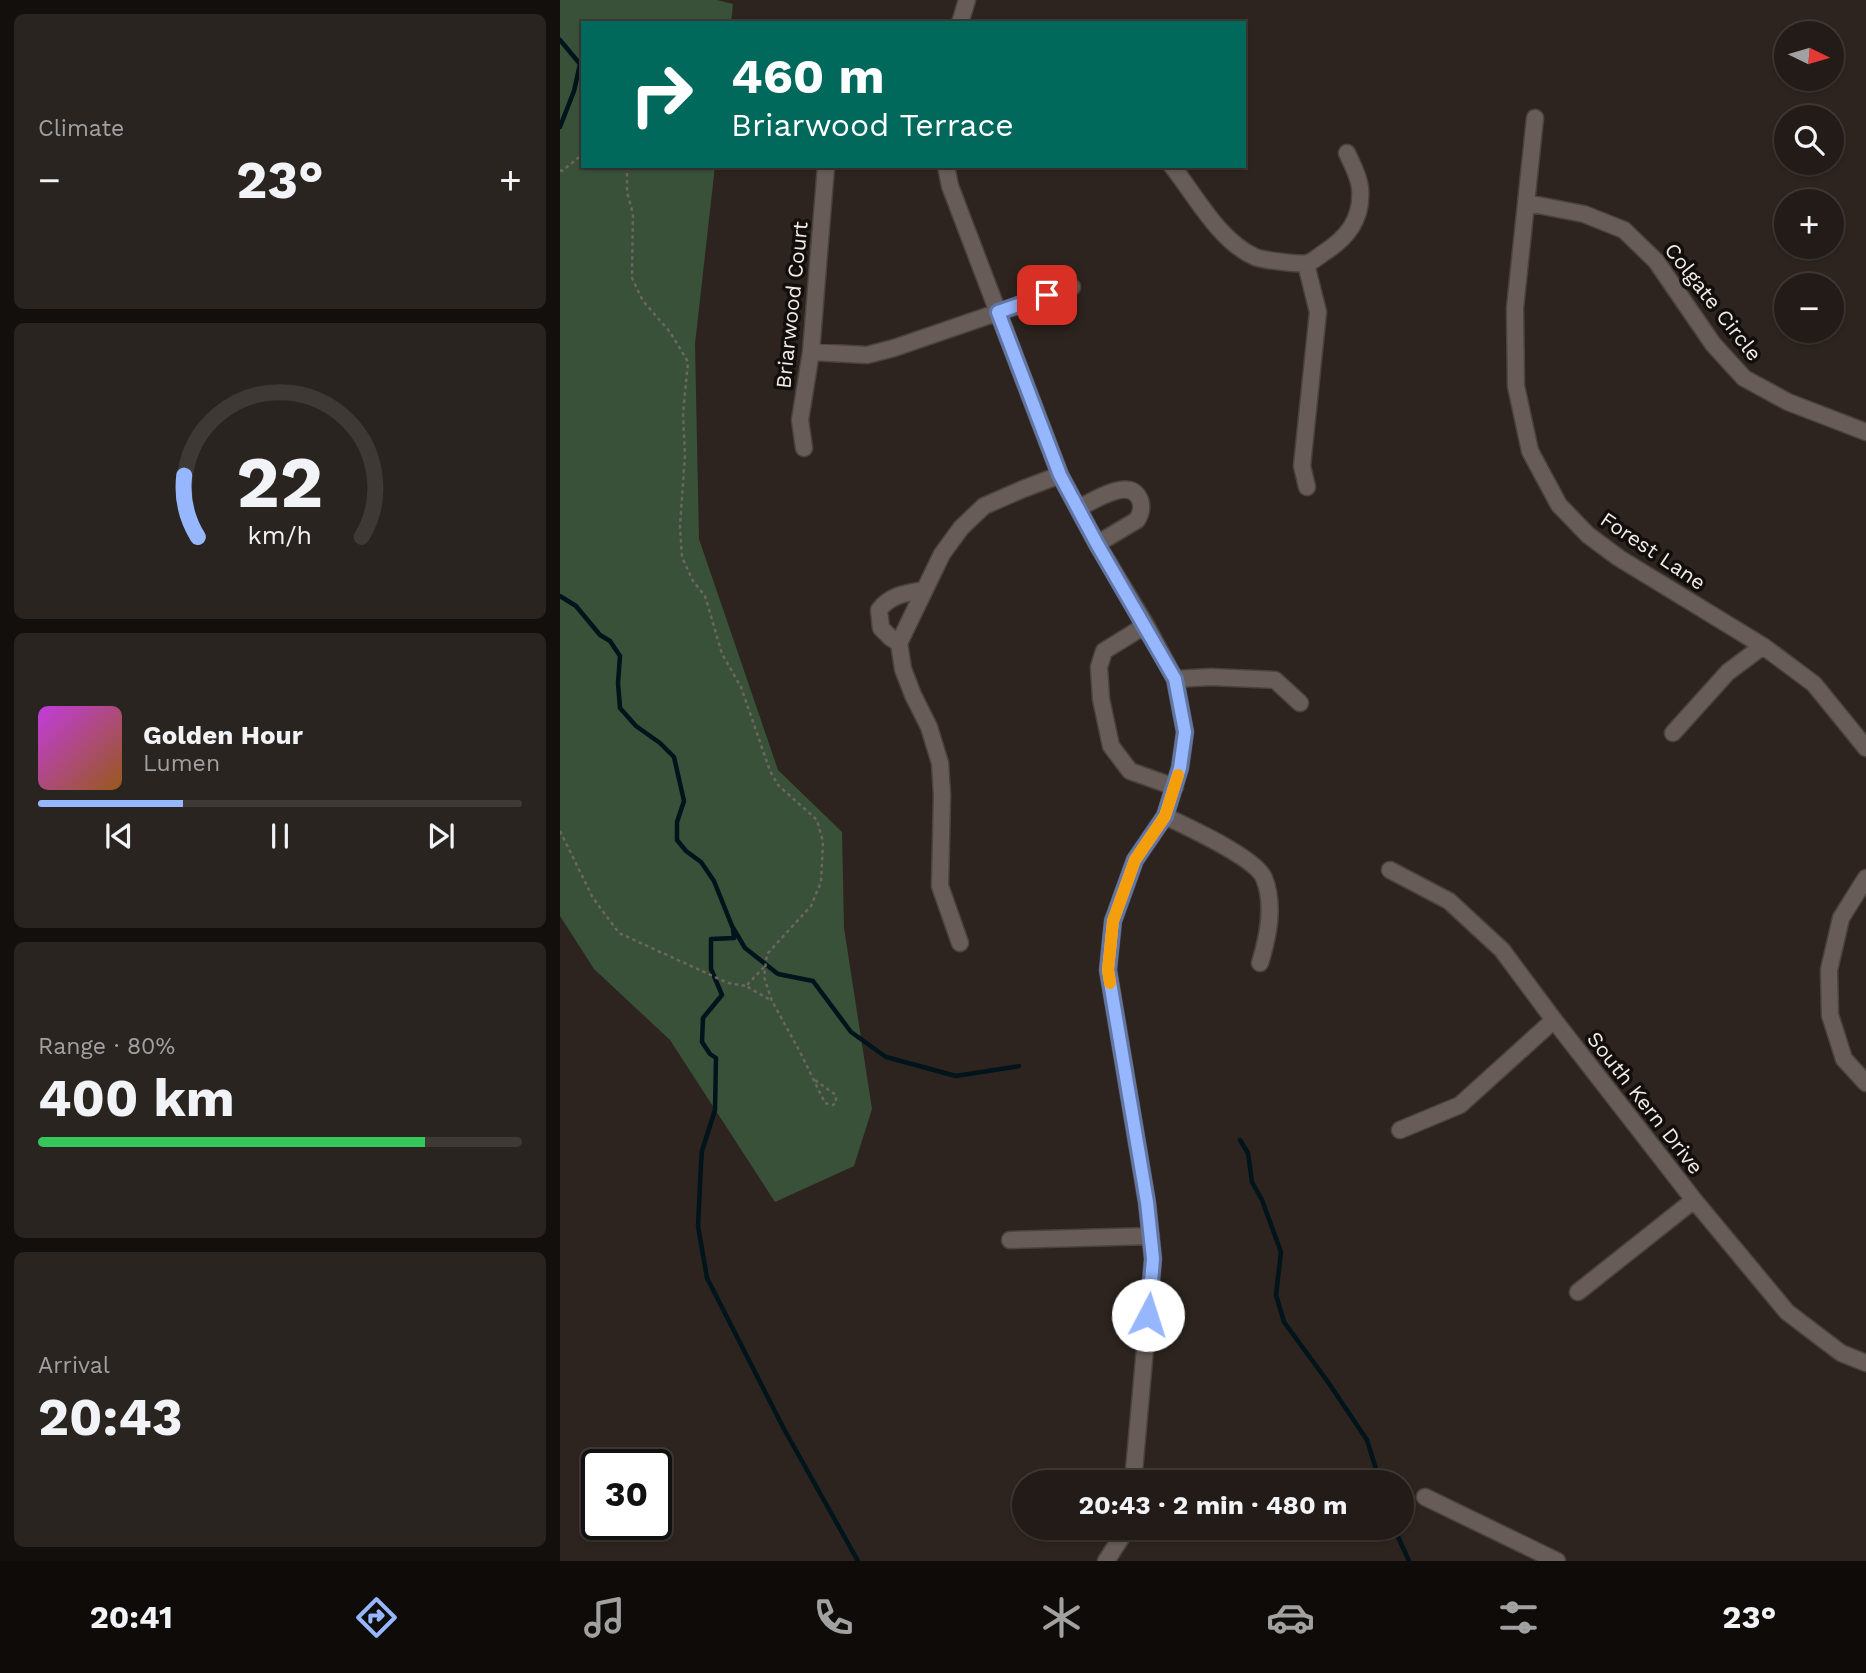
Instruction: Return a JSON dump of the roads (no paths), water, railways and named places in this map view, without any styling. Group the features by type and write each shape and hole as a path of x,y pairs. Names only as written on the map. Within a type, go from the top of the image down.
{"street":[{"path":"961,21 967,0"},
{"name":"Forest Lane","path":"1535,118 1515,308 1516,386 1531,451 1559,505 1588,535 1619,558 1763,646 1814,684 1866,748"},
{"path":"1174,168 1227,239 1256,258 1306,264 1338,244 1354,223 1360,202 1359,179 1347,153"},
{"name":"Briarwood Court","path":"804,447 800,420 811,352 826,168"},
{"path":"946,168 950,186 1060,475 1175,679 1185,732 1175,787 1165,816 1135,860 1113,921 1108,970 1147,1202 1153,1259 1134,1470"},
{"name":"Colgate Circle","path":"1527,203 1584,214 1624,230 1656,261 1713,344 1744,378 1788,402 1866,432"},
{"path":"1306,264 1318,312 1302,466 1307,488"},
{"path":"811,352 867,355 1072,287"},
{"path":"960,943 940,886 940,763 929,727 903,669 899,643 942,554 961,528 984,506 1060,475"},
{"path":"1079,508 1123,489 1132,491 1139,497 1141,507 1137,520 1097,544"},
{"path":"899,643 881,628 879,610 885,602 902,594 924,590"},
{"path":"1146,625 1104,651 1099,667 1101,699 1111,746 1122,763 1130,771 1175,787"},
{"path":"1673,733 1728,672 1763,646"},
{"path":"1175,679 1211,677 1275,680 1300,703"},
{"path":"1165,816 1245,858 1264,876 1269,904 1269,934 1260,962"},
{"name":"South Kern Drive","path":"1390,870 1449,901 1502,950 1694,1200 1787,1312 1841,1353 1866,1363"},
{"path":"1866,878 1841,918 1829,970 1829,1004 1844,1059 1866,1083"},
{"path":"1400,1130 1460,1105 1554,1020"},
{"path":"1578,1292 1694,1200"},
{"path":"1010,1240 1151,1236"},
{"path":"1425,1497 1556,1561"},
{"path":"1110,1559 1120,1540"}],"waterway":[{"path":"560,40 580,64 574,91 560,127"},
{"path":"560,596 576,606 600,635 610,641 620,656 620,708 636,726 674,757 684,801 677,822 677,840 701,862 714,881 732,926 745,948 778,974 813,981 851,1032 886,1057 956,1076 1019,1066"},
{"path":"733,929 734,938 711,939 711,969 722,995 703,1018 702,1042 716,1058 715,1110 702,1151 698,1226 707,1278 784,1429 858,1561"},
{"path":"1240,1140 1248,1153 1252,1182 1262,1200 1281,1252 1276,1295 1284,1322 1367,1440 1376,1470"},
{"path":"1399,1540 1409,1561"}]}
